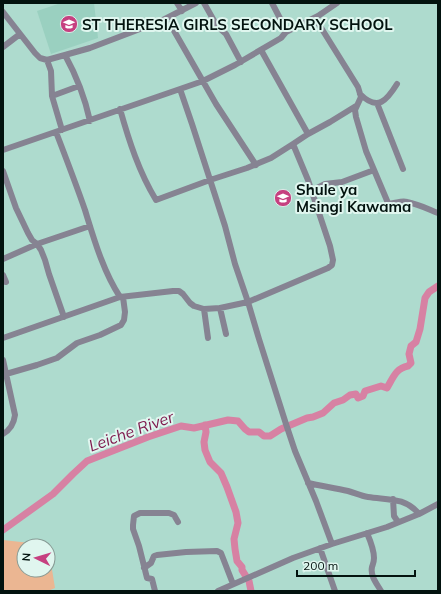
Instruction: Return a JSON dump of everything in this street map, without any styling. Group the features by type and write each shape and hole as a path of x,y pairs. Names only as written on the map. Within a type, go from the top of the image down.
{"street":[{"path":"177,3 182,11"},
{"path":"3,12 40,58 47,60 90,48 161,21 196,3"},
{"path":"204,3 217,26 226,34 241,62"},
{"path":"272,3 286,32"},
{"path":"3,150 203,81 241,62 281,38 286,32 315,18 338,3"},
{"path":"173,15 173,29"},
{"path":"120,109 136,159 156,200 256,165 271,158 356,106 360,100 358,86 315,18"},
{"path":"161,21 170,25 173,29 216,104 256,165"},
{"path":"3,47 20,34"},
{"path":"261,50 308,134"},
{"path":"65,55 79,86 90,121"},
{"path":"6,374 57,358 77,343 100,335 121,325 124,320 122,297 109,277 71,172 59,131 52,96 51,71 47,60"},
{"path":"360,94 369,101 376,103 382,102 386,100 397,84"},
{"path":"52,96 79,86"},
{"path":"180,89 225,226 235,264 288,431 332,544"},
{"path":"376,103 403,169"},
{"path":"356,106 356,117 366,151 388,203 391,204 402,201 438,212"},
{"path":"3,338 122,297 179,291 194,306 204,309 220,308 248,302 328,268 332,265 333,260 330,246 312,191 293,144"},
{"path":"312,191 325,184 342,182 374,170"},
{"path":"3,171 16,208 28,233 32,240 37,244 46,260 49,274 64,317"},
{"path":"3,259 37,244 90,226"},
{"path":"3,275 6,282"},
{"path":"220,308 226,334"},
{"path":"204,309 208,338"},
{"path":"3,360 15,415 12,425 3,434"},
{"path":"308,483 348,491 367,497 393,499 408,504 416,509 419,514"},
{"path":"393,499 394,516 398,522"},
{"path":"218,591 293,558 398,522 419,514 438,504"},
{"path":"155,591 152,579 147,578 133,529 134,516 140,513 169,513 174,515 178,522"},
{"path":"367,533 374,556 372,570 373,577 381,591"},
{"path":"320,548 335,591"},
{"path":"144,568 151,563 154,556 157,555 186,552 217,552 221,553 233,584"}],"shaded area":[{"name":"ST THERESIA GIRLS SECONDARY SCHOOL","path":"61,3 94,3 98,38 51,54 37,11"},
{"path":"3,540 16,541 16,578 53,578 55,588 48,591 3,591"}],"waterway":[{"name":"Leiche River","path":"3,530 53,494 87,461 148,437 181,426 194,428 228,420 238,421 249,432 259,432 264,436 270,436 281,429 323,413 334,403 343,400 350,395 356,394 358,398 363,396 365,391 381,386 387,388 398,371 411,363 409,354 411,346 416,342 420,329 425,298 429,292 438,286"},
{"path":"205,425 205,450 210,462 221,473 236,512 238,523 234,539 237,561 242,567 242,570 249,581 251,591"}],"place":[{"name":"ST THERESIA GIRLS SECONDARY SCHOOL","path":"69,24"},
{"name":"Shule ya Msingi Kawama","path":"283,198"}]}
